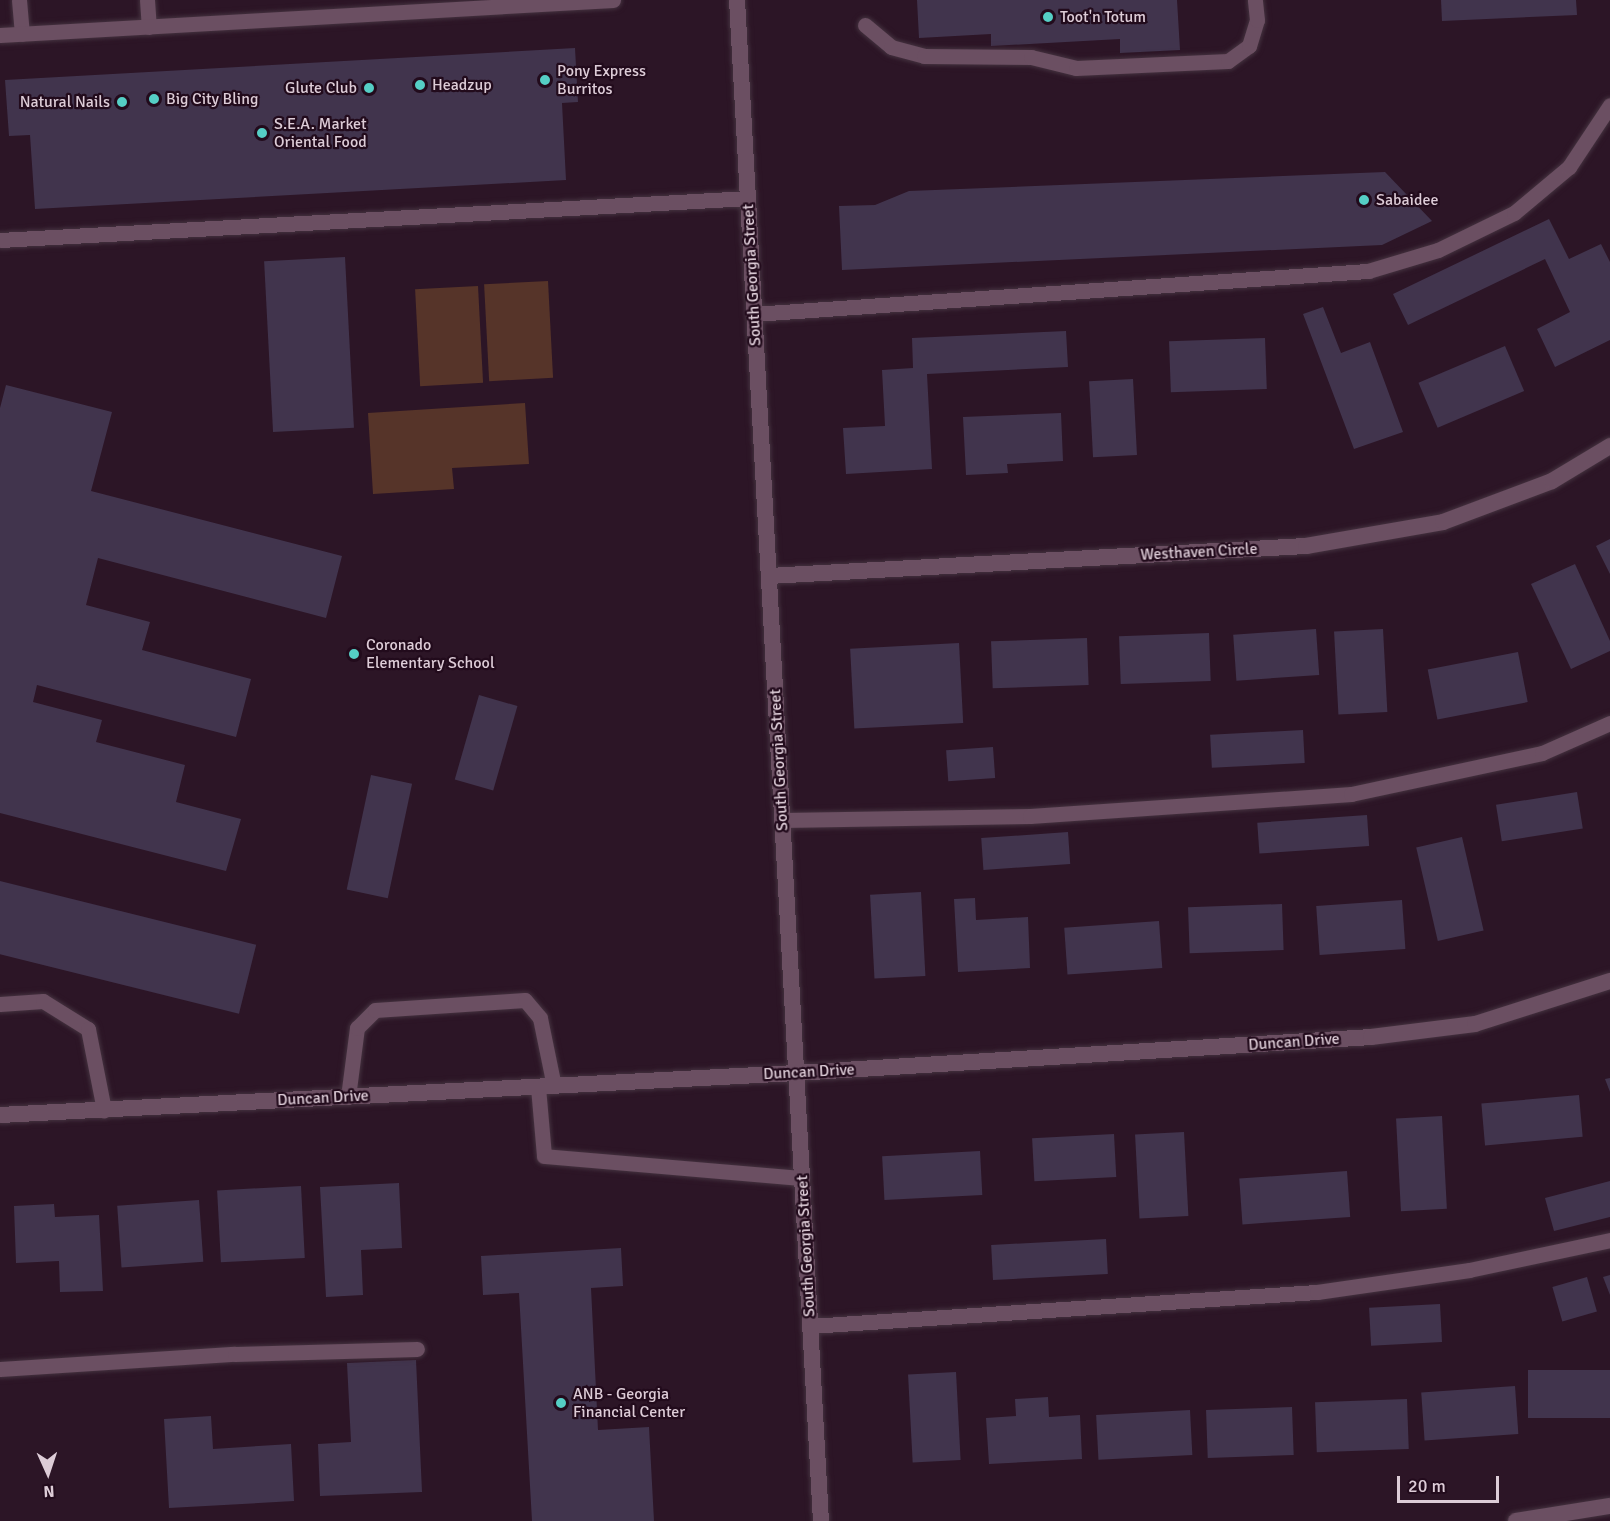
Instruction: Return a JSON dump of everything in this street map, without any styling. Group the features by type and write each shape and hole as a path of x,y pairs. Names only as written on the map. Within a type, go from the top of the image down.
{"street":[{"name":"South Georgia Street","path":"737,0 821,1521"},
{"name":"Westhaven Circle","path":"769,576 1306,546 1443,522 1552,481 1610,446"},
{"name":"Duncan Drive","path":"0,1115 796,1073 1371,1037 1475,1024 1610,981"},
{"path":"1516,1521 1610,1506"}],"lane":[{"path":"19,0 22,34"},
{"path":"147,0 149,27"},
{"path":"0,35 149,27 430,5 613,0"},
{"path":"865,25 891,47 924,56 1031,57 1076,68 1228,62 1250,46 1257,20 1255,0"},
{"path":"754,314 1368,271 1438,250 1514,213 1569,167 1610,105"},
{"path":"0,240 748,198"},
{"path":"782,820 1030,816 1351,794 1542,753 1610,723"},
{"path":"348,1097 357,1028 375,1010 525,1000 540,1018 546,1086 544,1156 802,1178"},
{"path":"0,1004 43,1001 88,1029 104,1110"},
{"path":"810,1326 1317,1292 1469,1270 1610,1240"},
{"path":"0,1369 236,1354 417,1349"}],"shaded area":[{"path":"548,281 553,378 489,381 484,284"},
{"path":"478,286 483,383 420,386 415,289"},
{"path":"525,403 529,464 452,468 454,489 373,494 368,413"}],"building":[{"name":"Toot'n Totum","path":"917,0 1177,0 1180,50 1120,53 1120,39 991,46 991,34 919,38"},
{"path":"1441,0 1576,0 1577,15 1442,21"},
{"path":"575,48 578,102 562,103 566,180 35,209 30,135 9,136 5,80"},
{"path":"1385,172 1432,221 1382,245 842,270 839,206 875,205 909,191"},
{"path":"1549,219 1569,259 1601,244 1610,262 1610,340 1555,367 1537,329 1570,312 1545,259 1408,325 1393,294"},
{"path":"345,257 354,428 273,432 264,261"},
{"path":"1323,307 1341,353 1370,342 1403,432 1354,449 1303,314"},
{"path":"1066,331 1068,367 927,374 932,469 846,474 843,428 885,426 882,370 913,368 912,338"},
{"path":"1265,338 1267,389 1171,392 1169,341"},
{"path":"1505,346 1524,391 1438,428 1418,383"},
{"path":"1133,379 1137,455 1093,457 1089,381"},
{"path":"6,385 112,412 91,491 342,556 326,618 98,558 86,605 150,622 142,650 251,679 236,737 37,685 33,702 102,720 96,742 185,765 176,802 241,819 226,871 0,813 0,408"},
{"path":"1061,413 1063,461 1007,464 1008,473 966,475 963,417"},
{"path":"1610,539 1610,574 1596,546"},
{"path":"1575,564 1610,641 1610,651 1571,669 1531,584"},
{"path":"1316,629 1319,675 1236,681 1233,635"},
{"path":"1383,629 1387,712 1338,714 1334,632"},
{"path":"1209,633 1211,681 1121,684 1119,636"},
{"path":"1087,638 1089,685 993,688 991,641"},
{"path":"959,643 963,723 854,729 850,649"},
{"path":"1518,652 1528,702 1437,720 1428,670"},
{"path":"479,695 517,706 493,791 455,780"},
{"path":"1303,730 1305,763 1212,768 1210,735"},
{"path":"993,747 995,778 948,781 946,750"},
{"path":"371,775 412,784 388,898 347,889"},
{"path":"1577,792 1583,829 1502,841 1496,805"},
{"path":"1367,815 1369,846 1259,854 1257,823"},
{"path":"1068,832 1070,864 983,870 981,838"},
{"path":"1462,837 1484,931 1438,941 1416,848"},
{"path":"0,881 256,945 239,1014 0,954"},
{"path":"921,892 925,976 874,979 870,895"},
{"path":"975,898 976,920 1028,917 1030,968 958,972 954,899"},
{"path":"1402,900 1405,949 1320,955 1316,906"},
{"path":"1282,904 1284,950 1190,953 1188,907"},
{"path":"1159,921 1162,968 1068,975 1064,928"},
{"path":"1610,1078 1610,1092 1605,1079"},
{"path":"1579,1095 1583,1137 1485,1145 1481,1104"},
{"path":"1442,1116 1447,1209 1401,1211 1396,1118"},
{"path":"1184,1132 1188,1216 1139,1218 1135,1135"},
{"path":"1114,1134 1116,1177 1034,1181 1032,1138"},
{"path":"980,1151 982,1195 884,1200 882,1156"},
{"path":"1347,1171 1350,1217 1242,1224 1239,1179"},
{"path":"1610,1181 1610,1217 1554,1231 1545,1198"},
{"path":"399,1183 402,1248 361,1250 363,1295 326,1297 320,1187"},
{"path":"301,1186 305,1258 221,1262 217,1190"},
{"path":"199,1200 203,1262 122,1268 117,1206"},
{"path":"54,1204 55,1217 99,1215 103,1291 60,1292 59,1261 16,1263 14,1206"},
{"path":"1106,1239 1108,1274 993,1280 991,1245"},
{"name":"ANB - Georgia Financial Center","path":"621,1248 623,1286 591,1288 598,1430 649,1427 654,1521 532,1521 519,1293 483,1295 481,1256"},
{"path":"1610,1275 1610,1295 1603,1277"},
{"path":"1587,1277 1597,1312 1562,1322 1552,1287"},
{"path":"1440,1304 1442,1342 1371,1346 1369,1308"},
{"path":"416,1360 422,1492 320,1496 318,1444 351,1442 347,1363"},
{"path":"1528,1370 1610,1370 1610,1418 1528,1418"},
{"path":"956,1372 961,1460 913,1462 908,1375"},
{"path":"1515,1386 1518,1434 1425,1440 1421,1393"},
{"path":"1048,1397 1049,1417 1080,1415 1082,1459 989,1464 986,1418 1016,1416 1015,1399"},
{"path":"1407,1399 1409,1449 1317,1452 1315,1402"},
{"path":"1292,1407 1294,1455 1208,1458 1206,1410"},
{"path":"1190,1410 1192,1455 1098,1460 1096,1415"},
{"path":"211,1416 213,1449 291,1444 294,1501 169,1508 164,1419"}],"place":[{"name":"Toot'n Totum","path":"1048,17"},
{"name":"Pony Express Burritos","path":"545,80"},
{"name":"Headzup","path":"420,85"},
{"name":"Glute Club","path":"369,88"},
{"name":"Big City Bling","path":"154,99"},
{"name":"Natural Nails","path":"122,102"},
{"name":"S.E.A. Market Oriental Food","path":"262,133"},
{"name":"Sabaidee","path":"1364,200"},
{"name":"Coronado Elementary School","path":"354,654"},
{"name":"ANB - Georgia Financial Center","path":"561,1403"}]}
